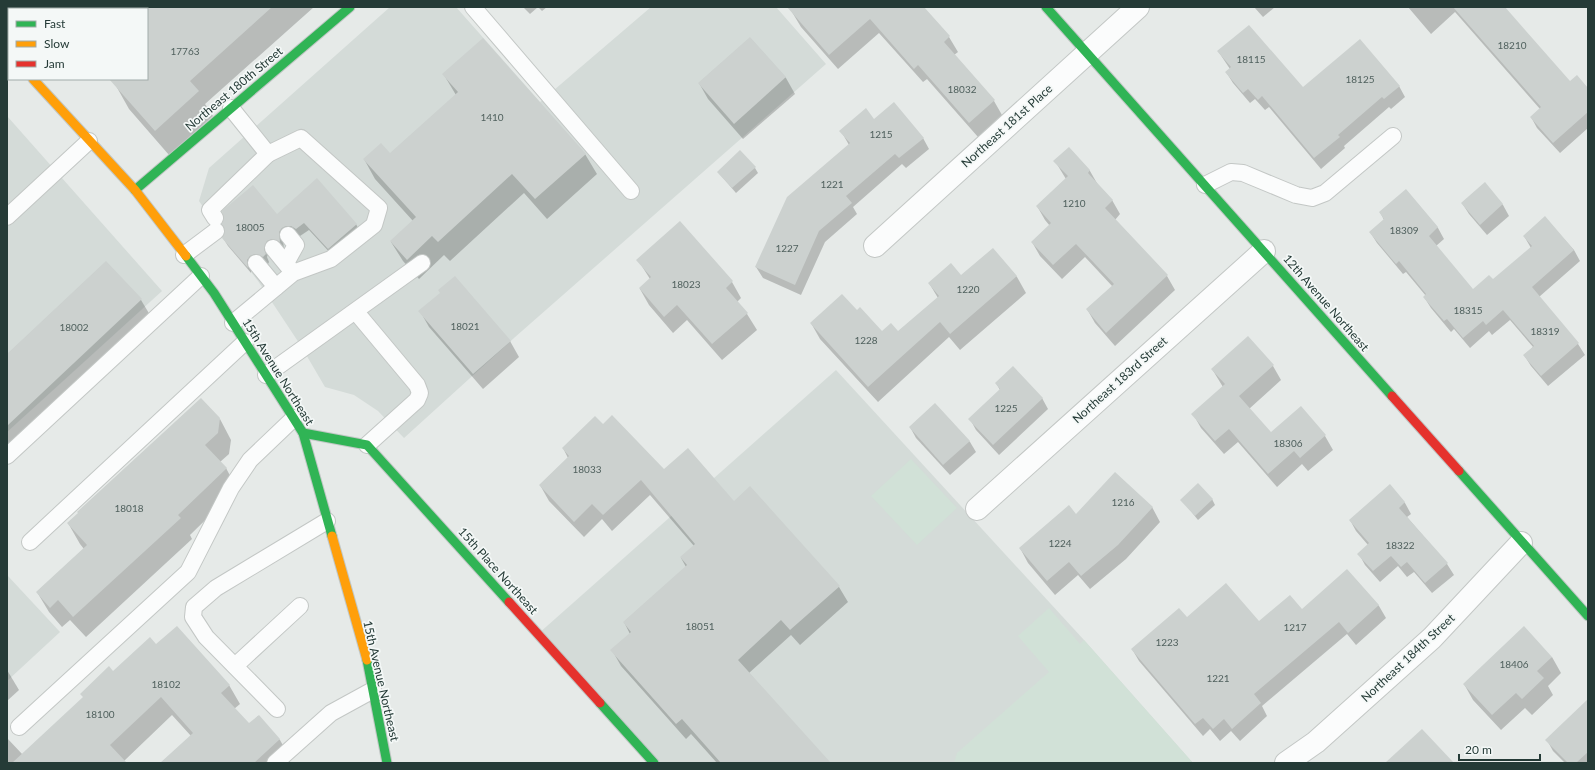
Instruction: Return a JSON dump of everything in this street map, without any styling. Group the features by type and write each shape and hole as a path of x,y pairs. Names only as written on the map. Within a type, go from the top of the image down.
{"street":[{"name":"Northeast 180th Street","path":"135,190 350,7"},
{"name":"12th Avenue Northeast","path":"1046,7 1264,251 1521,543 1588,616"},
{"name":"Northeast 181st Place","path":"875,246 1138,7"},
{"name":"15th Avenue Northeast","path":"33,80 135,190 201,276 233,323 303,433 368,665 387,763"},
{"name":"Northeast 183rd Street","path":"976,509 1264,251"},
{"path":"303,433 368,445"},
{"name":"15th Place Northeast","path":"368,445 654,763"},
{"name":"Northeast 184th Street","path":"1286,763 1316,742 1432,638 1521,543"}],"lane":[{"path":"473,7 632,191"},
{"path":"231,108 268,154"},
{"path":"1205,185 1231,172 1243,173 1296,195 1312,198 1325,194 1393,136"},
{"path":"184,255 216,224 210,210 230,198 246,183 268,154 301,138 379,208 374,225 331,259 290,268"},
{"path":"7,217 89,141"},
{"path":"233,323 276,287 290,268 296,245 288,235"},
{"path":"273,248 290,268"},
{"path":"256,263 276,287"},
{"path":"266,375 356,312 422,263"},
{"path":"7,456 201,276"},
{"path":"356,312 417,385 420,393 416,400 368,445"},
{"path":"30,542 245,342"},
{"path":"19,727 188,572 231,488 250,460 294,418"},
{"path":"277,709 206,637 193,617 194,607 216,588 327,521"},
{"path":"235,666 300,606"},
{"path":"275,763 331,713 373,690"}],"shaded area":[{"path":"390,7 456,7 540,102 651,7 776,7 826,64 514,338 404,438 378,411 354,395 325,387 301,346 258,281 222,235 199,201 209,168"},
{"path":"7,116 162,291 7,432"},
{"path":"836,370 1084,640 1193,763 653,763 538,634"},
{"path":"911,459 957,508 917,545 871,496"},
{"path":"7,575 60,632 7,681"},
{"path":"1049,608 1080,644 1084,640 1193,763 954,763 957,753 1049,672 1018,636"}],"building":[{"path":"272,7 190,81 199,91 155,131 110,80 148,80 147,8"},
{"path":"787,7 924,7 950,36 944,42 995,100 969,123 918,65 914,69 870,19 829,55"},
{"path":"1453,7 1505,7 1570,81 1577,75 1588,88 1588,112 1553,143 1530,117 1541,107"},
{"path":"1249,25 1303,87 1360,39 1400,86 1384,99 1382,97 1338,135 1340,137 1314,158 1262,96 1258,100 1248,89 1243,93 1225,72 1231,67 1217,51"},
{"path":"750,37 786,77 734,124 698,83"},
{"path":"483,38 586,154 535,199 512,174 438,242 432,236 407,260 390,241 416,217 363,159 381,143 390,153 458,92 442,74"},
{"path":"894,102 924,138 899,158 895,154 846,196 852,203 819,231 795,285 755,267 787,197 850,143 839,131 866,108 874,119"},
{"path":"1069,147 1090,170 1088,173 1113,200 1105,208 1168,275 1106,333 1086,309 1114,284 1076,244 1053,265 1031,242 1051,223 1036,206 1068,176 1053,161"},
{"path":"740,150 756,167 732,188 717,172"},
{"path":"317,178 357,224 328,249 304,223 296,229 291,226 286,226 279,232 280,242 272,239 267,241 264,249 266,254 263,257 255,254 250,256 247,260 248,268 222,238 225,230 222,224 224,218 222,211 253,185 277,214"},
{"path":"1485,182 1503,204 1480,225 1461,203"},
{"path":"1406,189 1438,227 1429,236 1473,289 1489,275 1493,279 1532,246 1523,236 1545,216 1574,250 1532,287 1579,343 1541,376 1523,355 1534,346 1503,310 1486,325 1483,321 1463,338 1447,319 1444,321 1423,297 1426,294 1399,261 1396,264 1369,232 1384,219 1379,212"},
{"path":"680,221 733,281 726,288 748,313 712,344 677,305 664,317 639,288 651,277 636,260"},
{"path":"993,248 1017,276 950,334 940,322 868,387 810,323 842,294 857,310 860,307 882,331 891,323 898,331 939,296 928,283 951,263 961,275"},
{"path":"106,261 142,299 7,426 7,354"},
{"path":"455,276 511,341 473,374 418,311 440,293 438,290"},
{"path":"1248,336 1274,365 1239,396 1271,432 1301,406 1326,435 1300,458 1294,451 1268,474 1229,429 1215,441 1191,414 1225,384 1211,369"},
{"path":"1013,366 1043,398 993,445 968,419 1000,389 995,383"},
{"path":"201,398 220,418 218,433 205,445 227,468 178,515 181,518 73,617 58,600 50,608 36,592 87,545 67,523 78,513 77,512"},
{"path":"935,403 970,441 943,465 909,427"},
{"path":"612,415 664,469 688,448 734,501 750,486 840,586 790,630 781,620 738,660 831,763 721,763 682,719 676,724 610,650 631,632 623,622 687,565 680,557 695,544 641,480 603,515 592,504 574,522 539,485 569,456 562,448 595,416 603,424"},
{"path":"1115,472 1153,507 1118,545 1081,576 1069,562 1047,581 1019,548 1069,505 1076,514"},
{"path":"1198,483 1213,499 1195,516 1180,500"},
{"path":"1390,484 1405,502 1399,508 1448,563 1425,583 1407,562 1401,567 1391,556 1373,571 1357,554 1369,543 1349,520"},
{"path":"1347,569 1379,605 1348,633 1339,622 1254,694 1261,703 1232,729 1224,719 1213,729 1203,718 1195,724 1131,649 1179,608 1187,617 1226,583 1259,621 1290,595 1302,609"},
{"path":"177,626 230,685 221,693 249,723 259,715 280,739 254,763 160,763 193,733 161,697 110,745 127,763 12,763 83,697 80,694 109,666 113,671 150,637 156,644"},
{"path":"1524,626 1552,657 1537,671 1544,678 1522,699 1516,693 1492,715 1463,684"},
{"path":"1588,699 1588,752 1576,763 1568,763 1545,740"},
{"path":"1422,729 1454,763 1385,763"}],"traffic: fast":[{"path":"135,190 350,7"},
{"path":"1046,7 1392,396"},
{"path":"186,256 214,293 303,433 332,536"},
{"path":"303,433 367,445 509,602"},
{"path":"1459,471 1588,616"},
{"path":"367,660 387,763"},
{"path":"600,703 654,763"}],"traffic: slow":[{"path":"34,80 135,190 186,256"},
{"path":"332,536 367,660"}],"traffic: jam":[{"path":"1392,396 1459,471"},
{"path":"509,602 600,703"}]}
